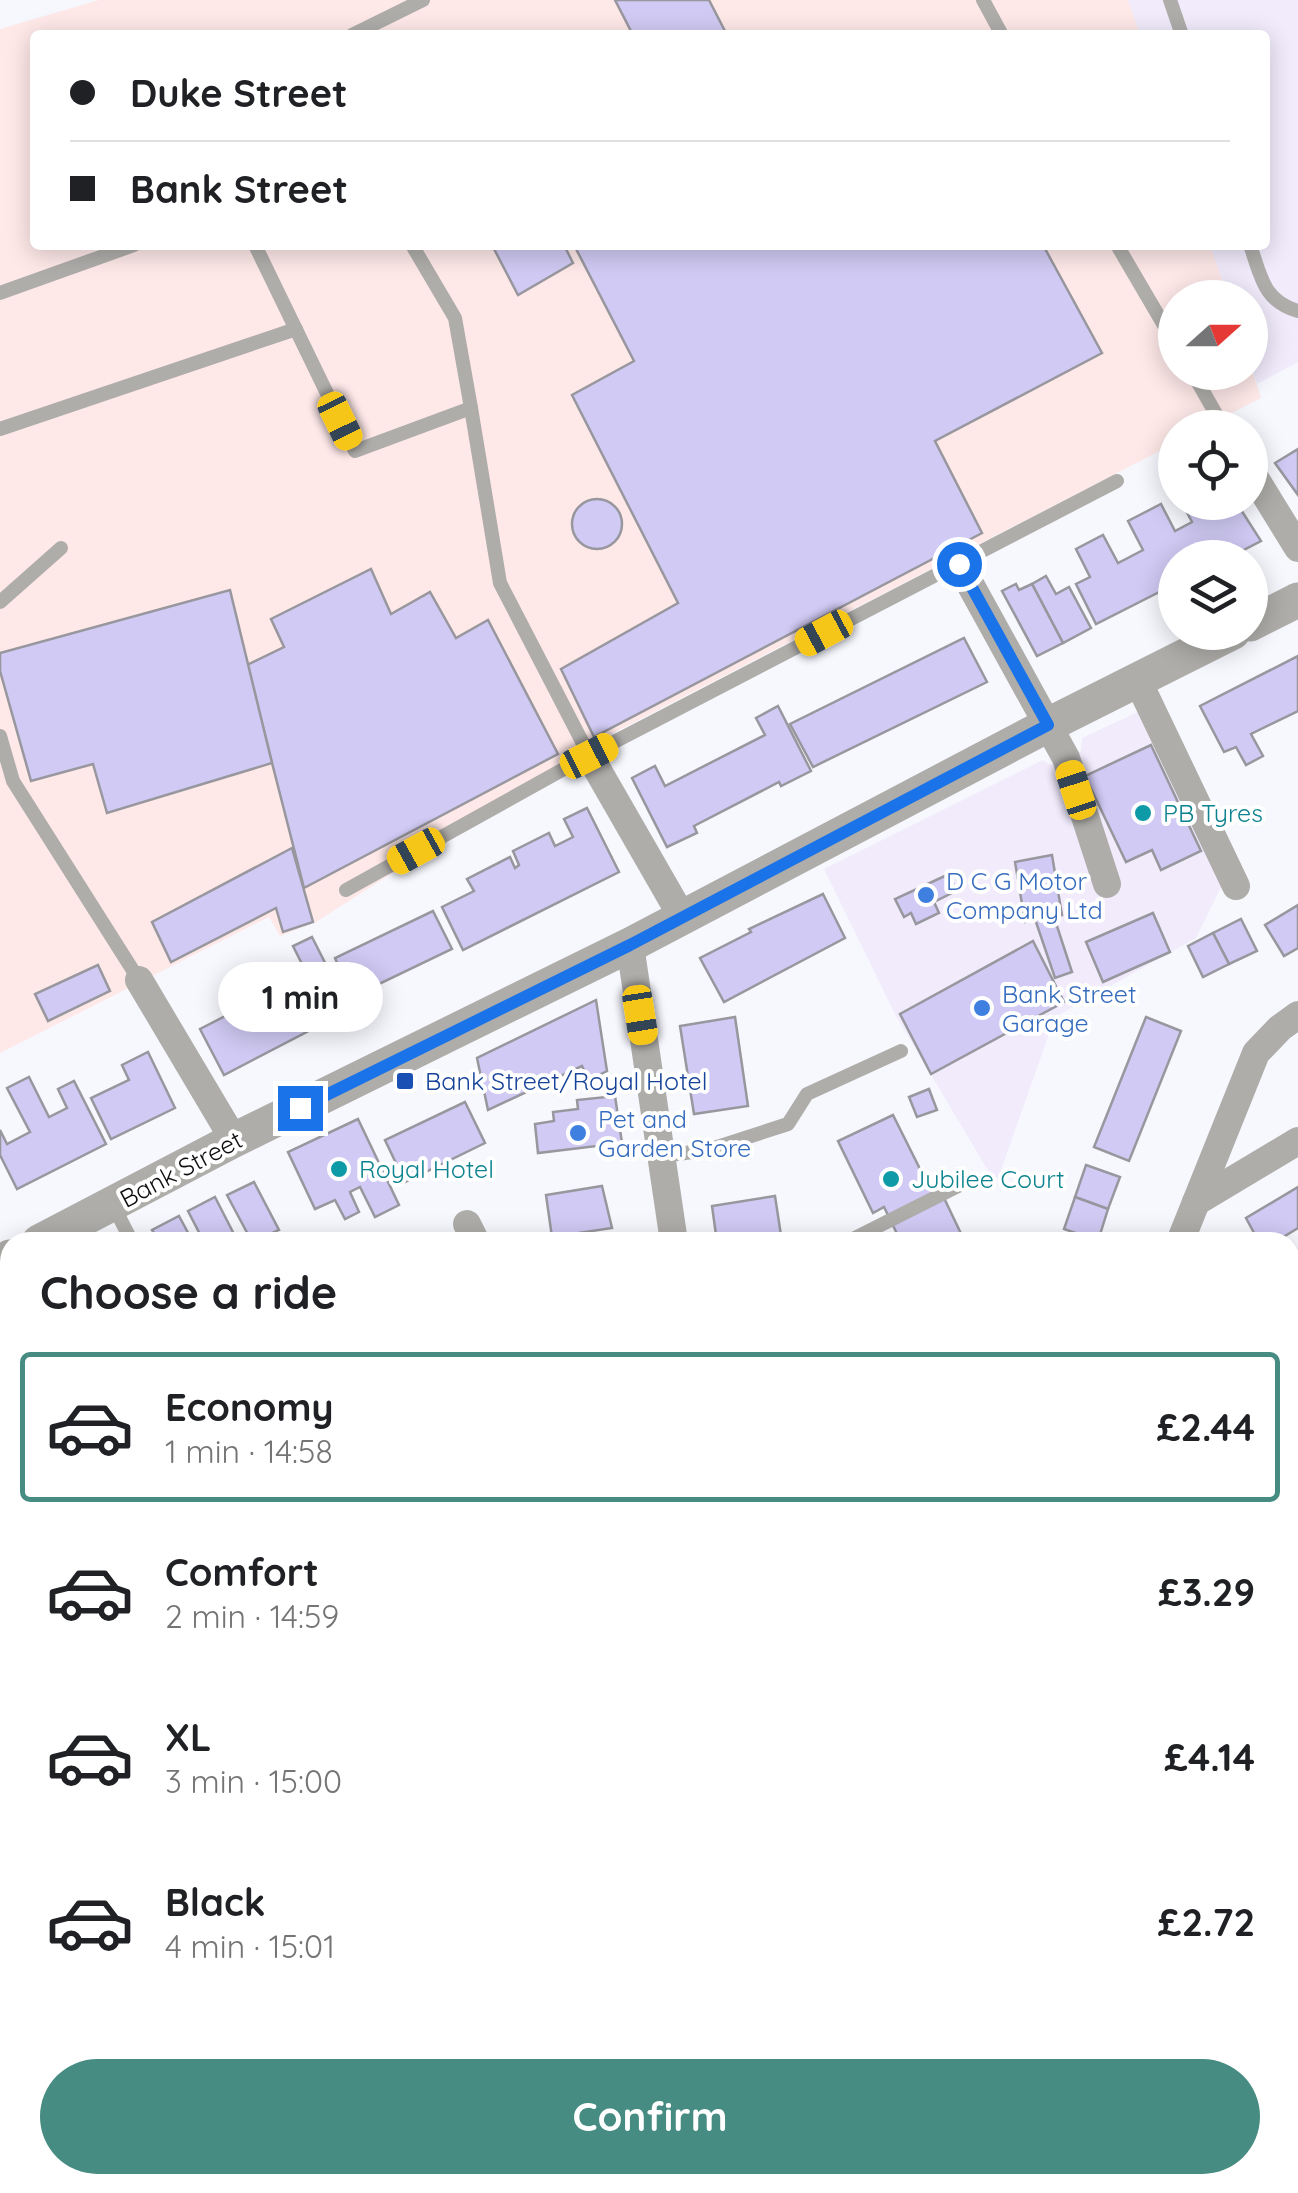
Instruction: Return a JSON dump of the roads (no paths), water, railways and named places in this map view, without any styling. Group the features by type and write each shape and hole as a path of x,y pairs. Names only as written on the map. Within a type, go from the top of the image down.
{"street":[{"path":"1268,499 1298,548"},
{"path":"959,564 1066,758 1107,884"},
{"path":"1268,615 1298,600"},
{"name":"Bank Street","path":"60,1232 234,1140 630,945 681,915 1198,650"},
{"path":"1138,681 1236,886"},
{"path":"589,756 681,915"},
{"path":"630,945 673,1232"},
{"path":"139,980 234,1140"},
{"path":"1184,1232 1256,1053 1298,1015"},
{"path":"1196,1202 1298,1141"}],"lane":[{"path":"362,30 424,0"},
{"path":"983,0 999,30"},
{"path":"1170,0 1180,30"},
{"path":"0,293 120,250"},
{"path":"256,250 355,451 471,408"},
{"path":"415,250 454,318 500,583 589,756"},
{"path":"1120,250 1158,315"},
{"path":"1252,250 1270,296 1280,306 1298,312"},
{"path":"0,429 296,329"},
{"path":"346,890 589,756 1117,481"},
{"path":"0,602 62,548"},
{"path":"0,736 12,781 139,980"},
{"path":"662,1156 708,1150 788,1124 806,1094 901,1051"},
{"path":"867,1232 966,1182"},
{"path":"113,1206 127,1232"}],"place":[{"name":"PB Tyres","path":"1143,813"},
{"name":"D C G Motor Company Ltd","path":"926,895"},
{"name":"Bank Street Garage","path":"982,1008"},
{"name":"Bank Street/Royal Hotel","path":"405,1081"},
{"name":"Pet and Garden Store","path":"578,1133"},
{"name":"Royal Hotel","path":"339,1169"},
{"name":"Jubilee Court","path":"891,1179"}]}
